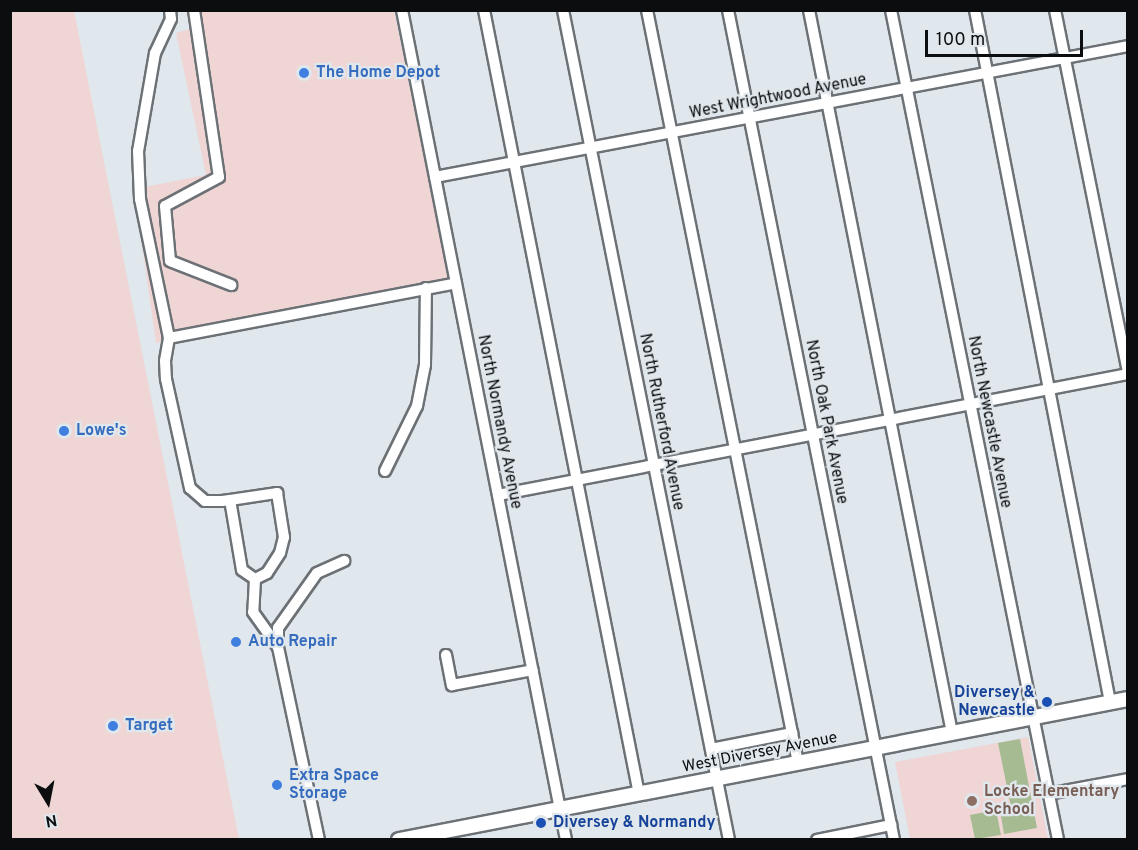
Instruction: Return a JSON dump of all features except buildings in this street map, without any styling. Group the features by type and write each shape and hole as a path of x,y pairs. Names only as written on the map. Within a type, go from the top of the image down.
{"main road":[{"name":"West Diversey Avenue","path":"401,839 1128,699"}],"street":[{"path":"170,10 171,19 155,53 138,151 140,199 169,338 165,361 166,379 190,488 205,501 277,493 284,537 280,553 267,573 255,579"},
{"path":"194,10 219,177 165,206 170,261 231,285"},
{"name":"North Normandy Avenue","path":"402,10 566,840"},
{"path":"484,10 639,794"},
{"name":"North Rutherford Avenue","path":"563,10 729,840"},
{"path":"647,10 798,763"},
{"name":"North Oak Park Avenue","path":"728,10 894,840"},
{"path":"809,10 952,733"},
{"name":"North Newcastle Avenue","path":"891,10 1058,840"},
{"path":"975,10 1110,702"},
{"path":"498,495 1128,374 1055,10"},
{"name":"West Wrightwood Avenue","path":"435,177 1128,46"},
{"path":"169,338 456,283"},
{"path":"385,471 417,406 425,364 426,288"},
{"path":"230,500 242,570 255,579"},
{"path":"319,840 278,646 278,628 316,573 344,561"},
{"path":"255,579 253,612 278,646"},
{"path":"446,655 452,685 533,670"},
{"path":"711,749 792,733"},
{"path":"1048,794 1127,782"},
{"path":"817,840 891,825"}],"shaded area":[{"path":"10,11 74,11 239,839 11,839"},
{"path":"186,11 394,11 451,286 156,343 134,189 206,175 176,33 190,29"},
{"name":"Locke Elementary School","path":"1028,737 1048,839 910,839 895,762"}],"green space":[{"path":"1020,739 1037,828 1004,834 1000,810 1011,807 998,743"},
{"path":"996,810 1001,835 975,839 970,815"}],"place":[{"name":"The Home Depot","path":"304,73"},
{"name":"Lowe's","path":"64,431"},
{"name":"Auto Repair","path":"236,642"},
{"name":"Diversey & Newcastle","path":"1047,702"},
{"name":"Target","path":"113,726"},
{"name":"Extra Space Storage","path":"277,785"},
{"name":"Locke Elementary School","path":"972,801"},
{"name":"Diversey & Normandy","path":"541,823"}]}
